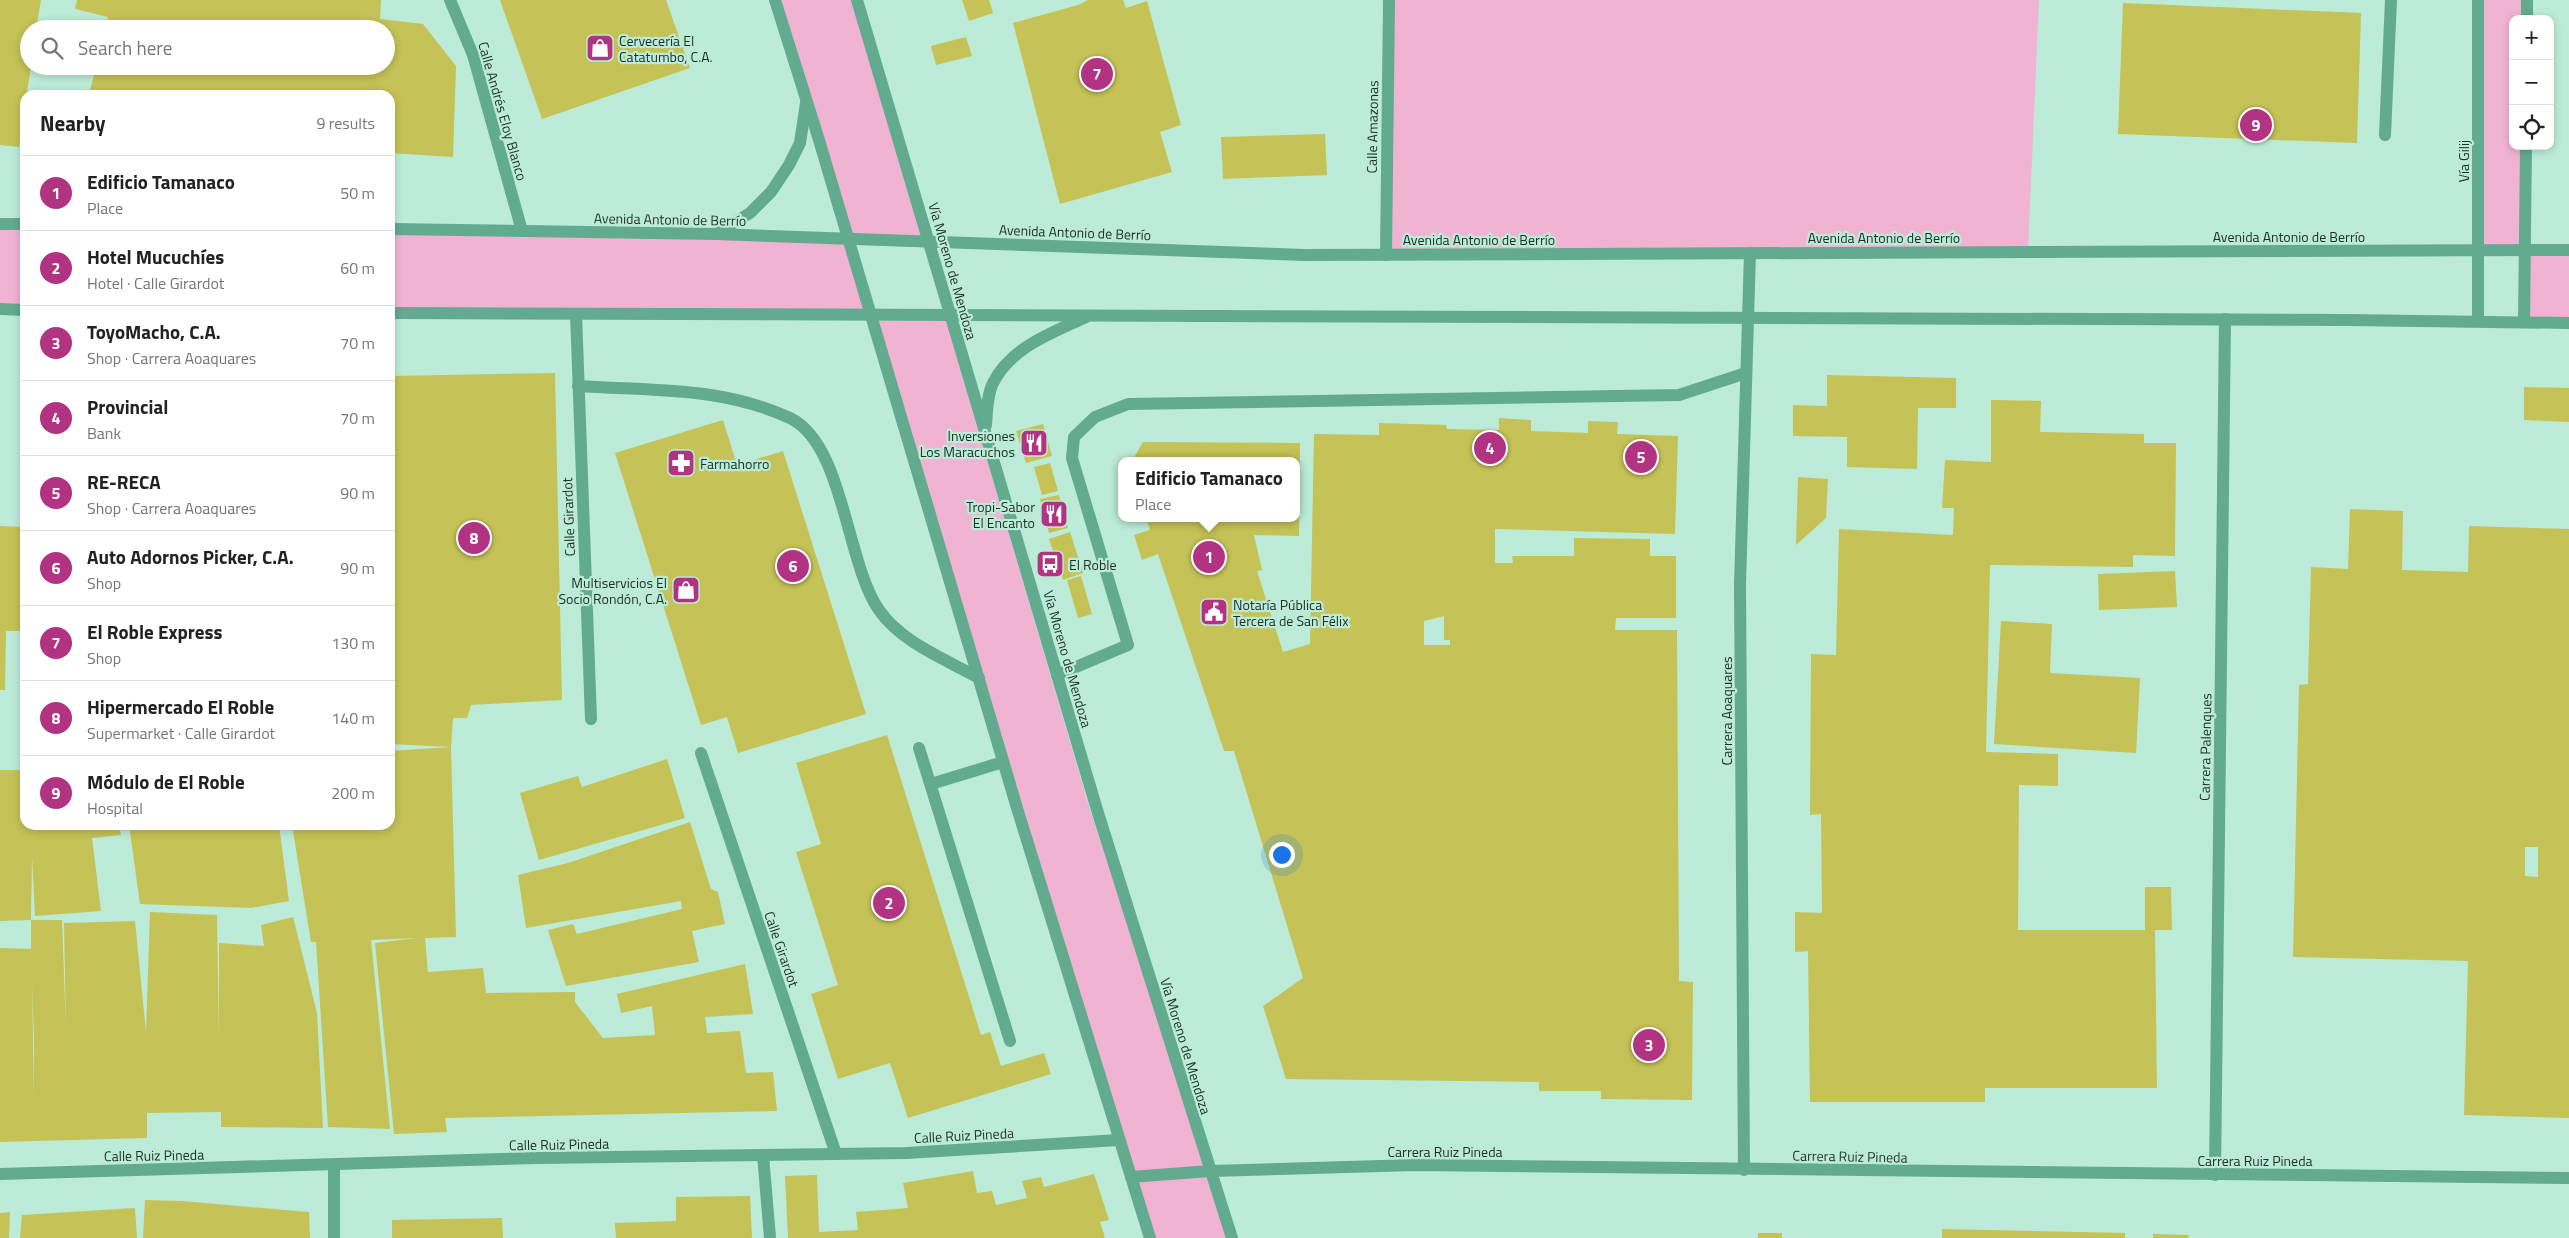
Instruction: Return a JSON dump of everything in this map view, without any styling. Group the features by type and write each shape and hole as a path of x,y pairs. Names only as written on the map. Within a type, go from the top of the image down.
{"street":[{"name":"Calle Andrés Eloy Blanco","path":"450,0 473,55 522,231"},
{"path":"775,0 807,100 1004,762 1150,1238"},
{"name":"Vía Moreno de Mendoza","path":"857,0 1057,675 1232,1238"},
{"name":"Calle Amazonas","path":"1386,254 1389,0"},
{"path":"2386,135 2391,0"},
{"name":"Vía Gilij","path":"2478,0 2478,321"},
{"path":"2527,0 2527,15"},
{"path":"716,234 750,213 771,192 789,166 800,143 807,100"},
{"path":"2524,322 2526,150"},
{"path":"0,224 20,224"},
{"name":"Avenida Antonio de Berrío","path":"395,229 716,234 1305,255 2569,250"},
{"name":"Carrera Aoaquares","path":"1744,1170 1740,584 1750,252"},
{"path":"0,309 20,310"},
{"path":"395,313 2225,319 2569,323"},
{"name":"Calle Girardot","path":"576,314 591,718"},
{"path":"986,435 987,406 992,384 1008,360 1038,340 1090,316"},
{"name":"Carrera Palenques","path":"2214,1175 2225,319"},
{"path":"1057,675 1128,645 1072,458 1074,437 1095,418 1128,404 1679,395 1746,374"},
{"path":"578,386 677,389 732,398 792,419 818,442 867,586 879,610 898,632 979,678"},
{"path":"919,748 1010,1041"},
{"name":"Calle Girardot","path":"701,753 836,1154"},
{"path":"931,784 1004,762"},
{"name":"Calle Ruiz Pineda","path":"0,1174 334,1166 537,1158 906,1153 1119,1140"},
{"path":"763,1156 770,1238"},
{"name":"Carrera Ruiz Pineda","path":"1131,1177 1210,1171 1415,1165 2569,1178"},
{"path":"334,1166 334,1238"}],"shaded area":[{"path":"775,0 857,0 929,242 849,239 871,315 395,313 395,229 848,239"},
{"path":"1389,0 2039,0 2028,251 1386,255"},
{"path":"2478,0 2527,0 2527,15 2509,15 2509,150 2526,150 2525,250 2478,250"},
{"path":"0,224 20,224 20,310 0,309"},
{"path":"2525,250 2569,250 2569,323 2524,322"},
{"path":"946,320 1090,810 1232,1238 1150,1238 1133,1173 877,321"}],"building":[{"path":"0,0 41,0 38,20 20,20 20,75 30,75 27,90 20,90 19,147 0,145"},
{"path":"77,0 381,0 380,19 389,20 107,20 108,17 75,9"},
{"path":"500,0 666,0 690,68 542,119"},
{"path":"962,0 989,0 993,13 969,21"},
{"path":"1088,0 1123,0 1126,8 1147,1 1181,125 1160,132 1172,172 1060,204 1013,23 1078,5"},
{"path":"2123,3 2361,13 2357,143 2118,134"},
{"path":"395,21 423,24 456,66 453,157 395,153 395,90 90,90 94,75 395,75"},
{"path":"966,37 972,56 936,65 931,46"},
{"path":"1325,134 1327,175 1223,179 1221,137"},
{"path":"555,373 562,700 471,705 467,718 453,718 451,747 395,744 395,376"},
{"path":"1827,375 1956,378 1956,408 1918,408 1917,469 1847,467 1847,437 1793,436 1793,405 1827,406"},
{"path":"2524,387 2569,388 2569,422 2524,420"},
{"path":"1991,400 2041,401 2040,432 2144,434 2144,443 2176,443 2175,556 2133,555 2133,567 1990,565 1986,752 2058,754 2058,786 2019,785 2018,930 2145,930 2145,887 2171,887 2172,930 2155,930 2157,1088 1985,1088 1985,1102 1810,1102 1808,951 1795,952 1795,912 1822,913 1821,814 1810,815 1811,654 1836,655 1839,529 1953,535 1954,508 1942,508 1945,460 1991,462"},
{"path":"1499,418 1531,420 1531,431 1588,433 1588,421 1618,422 1617,434 1678,436 1675,534 1495,529 1495,563 1513,563 1512,556 1574,556 1574,538 1650,539 1650,556 1676,556 1676,618 1616,618 1615,630 1677,630 1679,981 1693,982 1692,1100 1601,1099 1601,1091 1539,1091 1539,1082 1286,1079 1263,1006 1303,978 1234,751 1224,751 1158,554 1142,560 1134,535 1150,530 1147,522 1299,522 1299,536 1254,535 1262,570 1257,571 1283,652 1310,644 1314,434 1379,435 1379,423 1446,425 1447,429 1499,430","holes":["1444,616 1444,640 1450,640 1450,645 1424,645 1424,621"]},
{"path":"723,420 737,465 783,451 866,714 738,753 727,717 701,725 615,453"},
{"name":"Inversiones Los Maracuchos","path":"1043,424 1052,456 1026,463 1016,431"},
{"path":"1143,442 1300,443 1300,457 1134,457"},
{"path":"1050,463 1058,491 1042,495 1034,467"},
{"path":"1798,477 1828,479 1826,518 1796,545"},
{"name":"Tropi-Sabor El Encanto","path":"1059,495 1068,528 1049,533 1040,499"},
{"path":"2350,509 2403,511 2402,570 2468,572 2469,526 2569,529 2569,1118 2464,1115 2468,961 2293,957 2299,685 2308,684 2311,567 2348,569","holes":["2525,847 2538,847 2538,877 2525,876"]},
{"path":"0,526 20,527 20,631 6,631 5,690 0,690"},
{"path":"1070,532 1083,573 1063,580 1049,539"},
{"path":"2175,571 2177,607 2099,610 2098,574"},
{"path":"1081,576 1092,614 1078,618 1067,580"},
{"path":"2001,621 2052,624 2050,673 2140,678 2136,753 1994,744"},
{"path":"887,735 981,1035 990,1032 1001,1066 1044,1053 1051,1074 908,1118 890,1063 838,1079 811,994 838,985 796,852 821,844 796,763"},
{"path":"451,747 456,937 425,938 428,972 483,968 486,993 575,992 575,1002 603,1038 655,1035 652,1006 621,1013 617,994 745,964 753,1014 705,1017 707,1033 740,1031 746,1073 773,1072 777,1111 445,1118 447,1132 394,1134 375,943 417,938 371,940 390,1129 328,1127 316,942 311,942 293,830 395,830 395,751"},
{"path":"667,759 685,818 539,860 520,793 578,776 582,787"},
{"path":"0,770 20,770 20,830 120,830 121,835 92,838 101,911 35,916 32,856 31,920 0,921"},
{"path":"690,822 711,889 718,892 725,924 692,931 699,962 566,986 548,930 573,924 577,934 682,909 681,901 526,928 518,875 568,863"},
{"path":"130,830 280,830 289,901 251,908 140,904"},
{"path":"150,912 217,915 219,1041 219,943 264,946 261,925 293,917 317,1013 323,1128 221,1127 221,1112 147,1113 147,1138 0,1142 0,948 31,949 31,920 62,920 66,1029 64,923 135,921 146,1032","holes":["32,983 34,1039 34,1101"]},
{"path":"973,1171 977,1193 992,1191 996,1205 1027,1198 1022,1181 1041,1177 1044,1187 1094,1174 1109,1220 1100,1222 1105,1238 788,1238 785,1176 817,1175 819,1232 858,1230 856,1212 908,1208 903,1183"},
{"path":"750,1196 752,1238 616,1238 615,1223 676,1221 676,1197"},
{"path":"145,1200 182,1201 309,1212 310,1238 143,1238"},
{"path":"135,1208 137,1238 20,1238 22,1215"},
{"path":"10,1212 9,1238 0,1238 0,1213"},
{"path":"502,1218 503,1238 392,1238 392,1220"},
{"path":"1942,1229 2125,1233 2125,1238 1942,1238"},
{"path":"1758,1233 1782,1233 1782,1238 1758,1238"},
{"path":"2153,1234 2189,1235 2188,1238 2153,1238"}],"place":[{"name":"Cervecería El Catatumbo, C.A.","path":"600,48"},
{"name":"El Roble Express","path":"1097,74"},
{"name":"Módulo de El Roble","path":"2256,125"},
{"name":"Inversiones Los Maracuchos","path":"1034,443"},
{"name":"Provincial","path":"1490,448"},
{"name":"RE-RECA","path":"1641,457"},
{"name":"Farmahorro","path":"681,463"},
{"name":"Tropi-Sabor El Encanto","path":"1054,514"},
{"name":"Hipermercado El Roble","path":"474,538"},
{"name":"Edificio Tamanaco","path":"1209,557"},
{"name":"El Roble","path":"1050,564"},
{"name":"Auto Adornos Picker, C.A.","path":"793,566"},
{"name":"Multiservicios El Socio Rondón, C.A.","path":"686,590"},
{"name":"Notaría Pública Tercera de San Félix","path":"1214,612"},
{"name":"Hotel Mucuchíes","path":"889,903"},
{"name":"ToyoMacho, C.A.","path":"1649,1045"}]}
